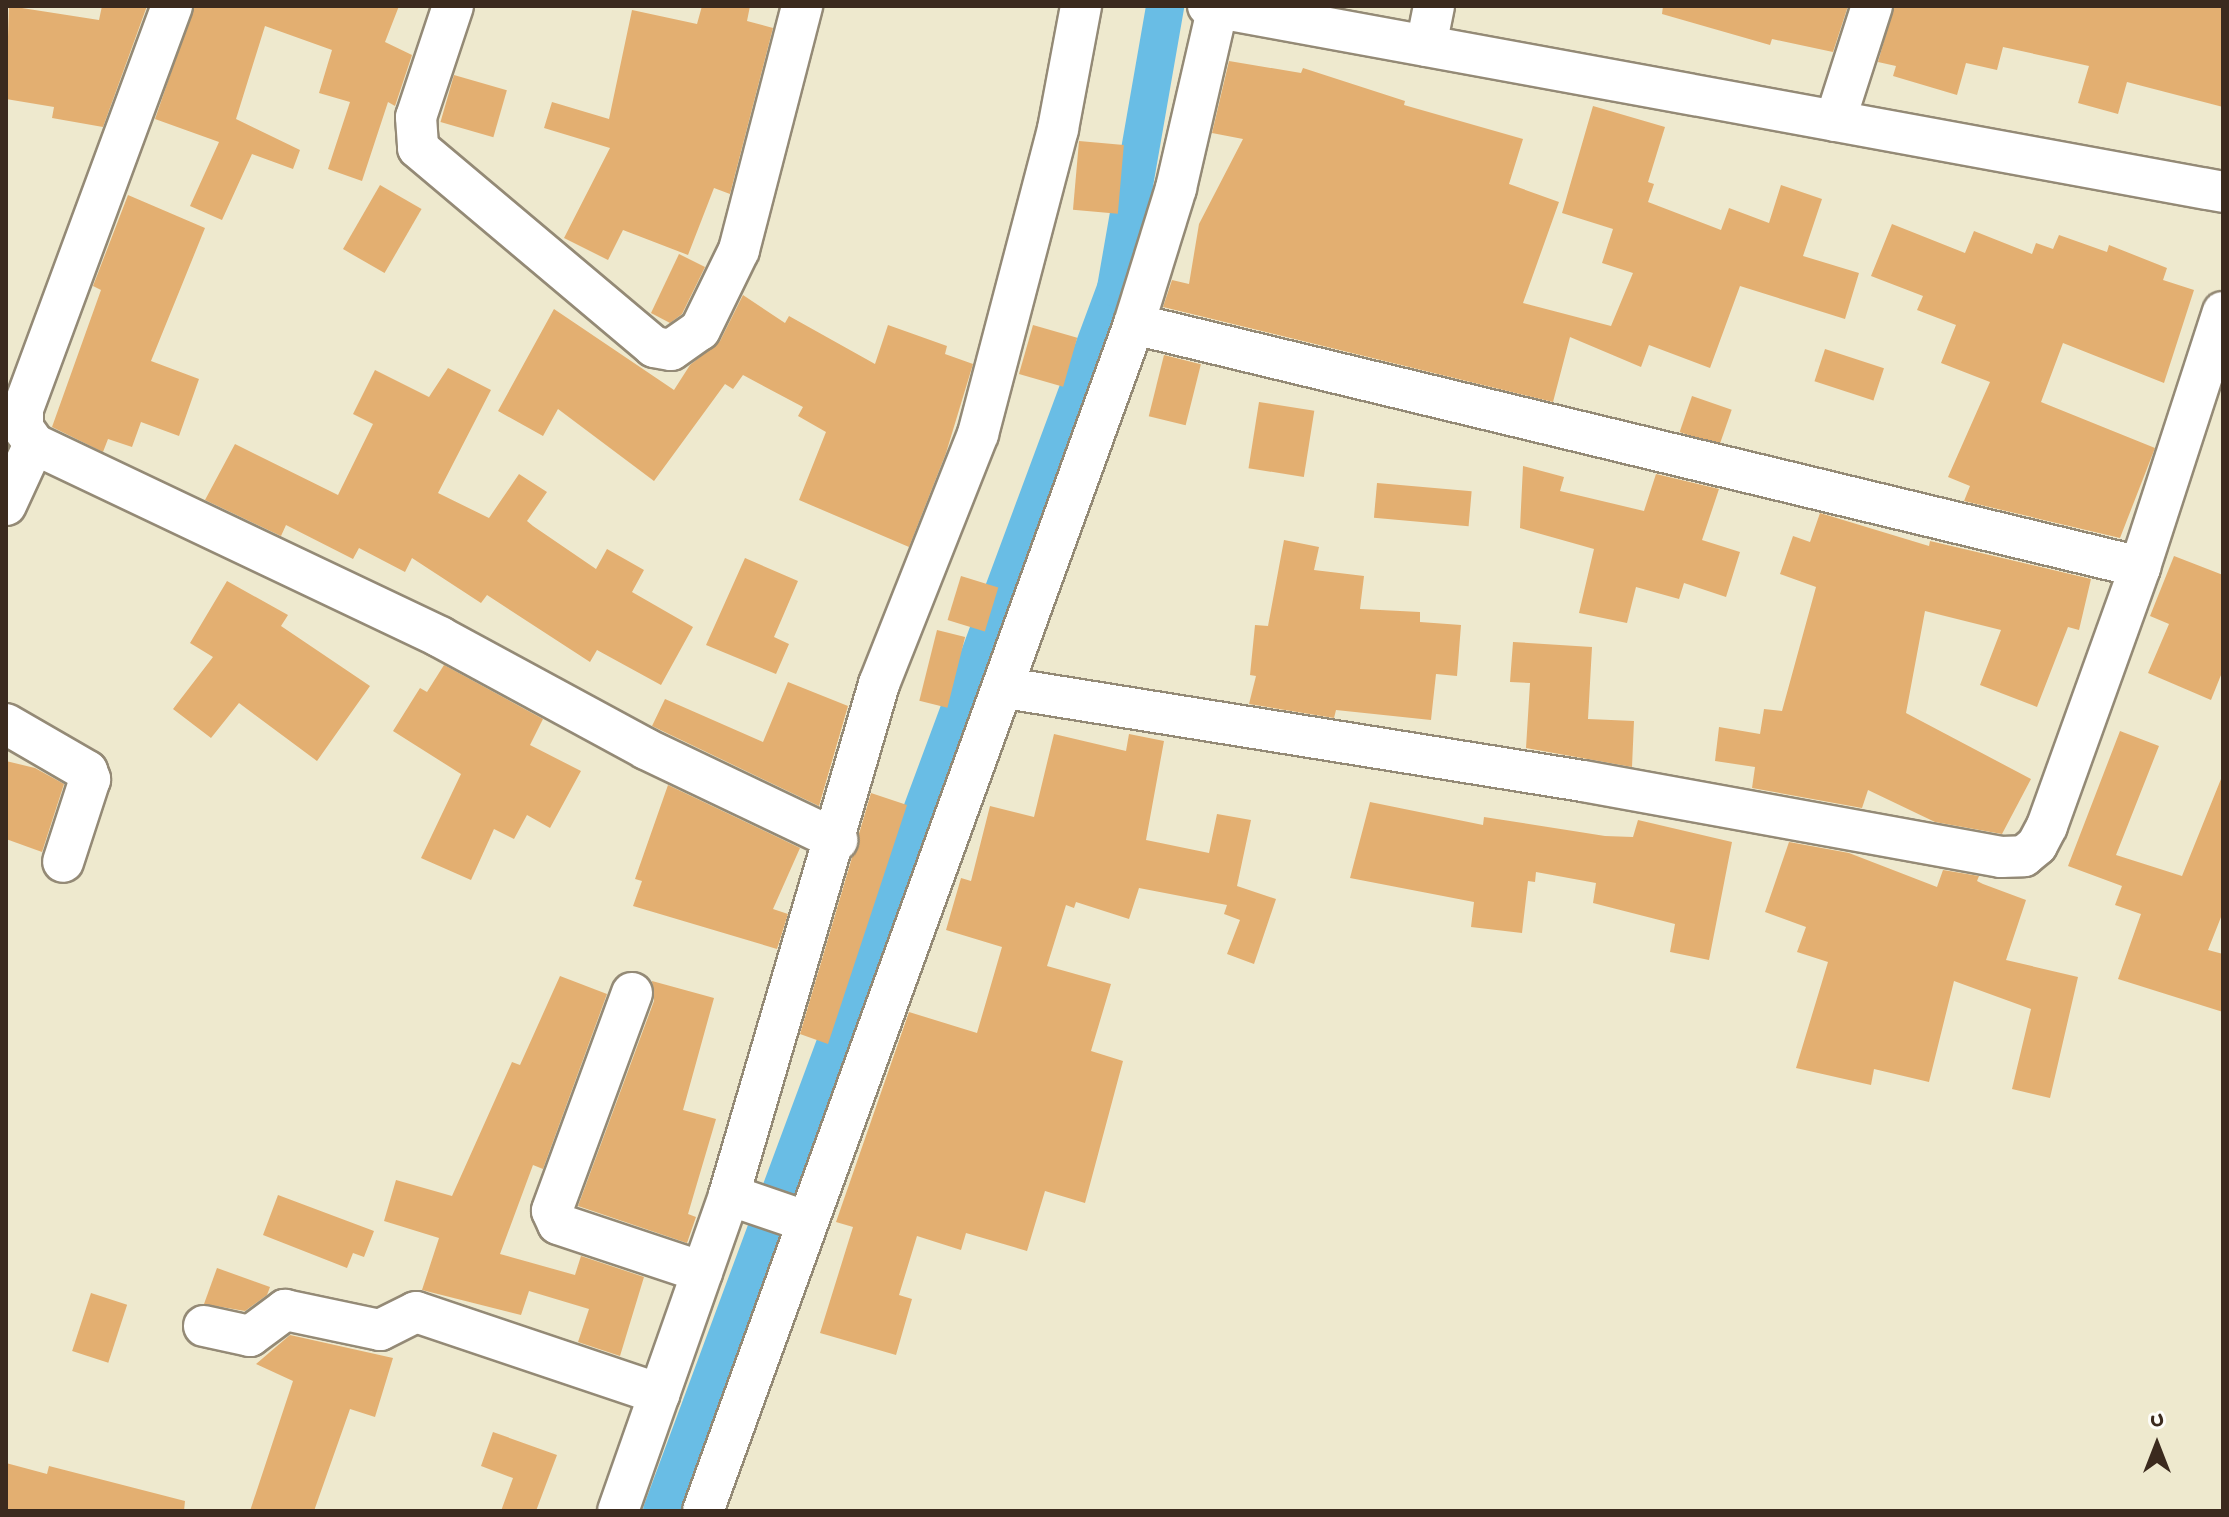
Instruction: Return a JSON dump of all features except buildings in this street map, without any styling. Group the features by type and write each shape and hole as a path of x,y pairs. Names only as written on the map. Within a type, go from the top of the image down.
{"street":[{"path":"172,6 23,409 23,428 34,444 440,637 646,749 837,840"},
{"path":"453,6 416,117 418,148 654,347 671,350 700,330 739,250 802,6"},
{"path":"703,1511 768,1208 837,840 879,684 978,434 1058,129 1081,6"},
{"path":"1426,46 1434,6"},
{"path":"1835,121 1872,6"},
{"path":"618,1511 702,1272 768,1208 1006,688 1134,324 1176,188 1215,7 2223,192"},
{"path":"1006,688 1583,781 2001,857 2024,856 2037,845 2047,826 2140,567 2223,312"},
{"path":"1134,324 2140,567"},
{"path":"6,505 34,444"},
{"path":"6,724 87,771 90,779 63,862"},
{"path":"632,993 552,1211 558,1224 702,1272"},
{"path":"204,1326 250,1336 285,1310 380,1330 416,1312 660,1394"}],"waterway":[{"path":"662,1511 1116,288 1165,6"}]}
